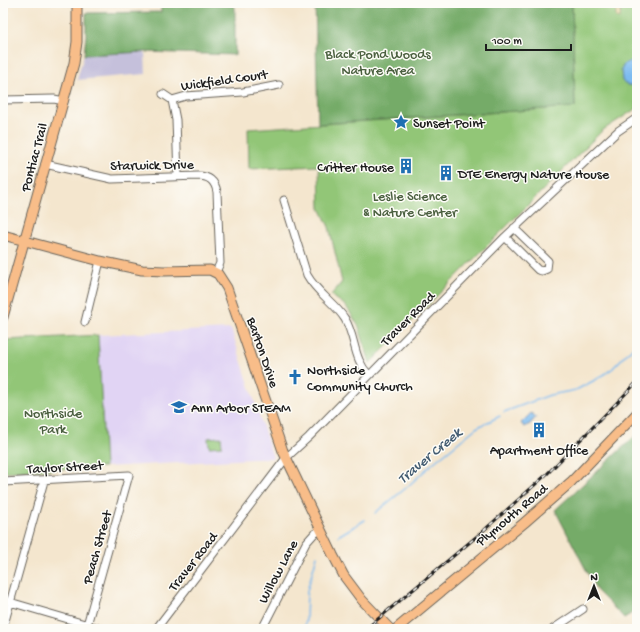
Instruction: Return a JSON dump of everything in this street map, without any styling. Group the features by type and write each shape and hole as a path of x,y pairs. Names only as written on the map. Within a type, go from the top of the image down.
{"main road":[{"name":"Pontiac Trail","path":"3,317 64,101 76,52 77,3"},
{"path":"3,236 100,261 142,270 201,270 216,272"},
{"name":"Barton Drive","path":"216,272 228,288 283,451 333,555 353,588 372,611 390,629"},
{"name":"Plymouth Road","path":"396,629 571,482 637,413"}],"street":[{"name":"Wickfield Court","path":"172,100 186,96 243,92 279,85"},
{"name":"Wickfield Court","path":"163,94 172,100 176,120 178,176"},
{"path":"3,100 54,99 64,101"},
{"name":"Traver Road","path":"156,629 286,458 325,421 368,375 514,228 618,130 637,118"},
{"name":"Starwick Drive","path":"46,164 112,179 178,176 206,177 212,180 215,185 220,263 216,272"},
{"path":"284,200 307,275 312,285 341,314 345,320 354,341 360,365 368,375"},
{"path":"505,237 538,270 542,271 547,269 548,261 514,228"},
{"path":"85,322 100,261"},
{"name":"Taylor Street","path":"3,482 44,481 129,475"},
{"name":"Peach Street","path":"87,625 129,475"},
{"path":"3,628 6,601 44,481"},
{"name":"Willow Lane","path":"262,629 306,543 314,534 322,530"},
{"path":"6,601 102,629"},
{"path":"553,629 583,609"}],"shaded area":[{"path":"145,52 146,74 77,80 84,55"},
{"name":"Ann Arbor STEAM","path":"231,329 273,458 105,467 98,335"}],"green space":[{"path":"161,3 228,3 235,7 235,55 145,52 84,55 86,13 161,12"},
{"name":"Black Pond Woods Nature Area","path":"315,3 572,3 575,107 318,124"},
{"name":"Leslie Science & Nature Center","path":"572,3 637,3 637,108 603,130 370,363 359,327 346,306 331,295 342,282 329,227 320,208 319,166 249,169 248,129 575,107"},
{"name":"Northside Park","path":"98,335 105,467 3,472 3,348 5,340"},
{"path":"635,436 637,437 637,610 624,618 597,591 555,510"},
{"path":"221,437 222,446 209,447 208,438"}],"sand":[{"path":"607,3 621,4 620,18 616,17 616,11"}],"water":[{"path":"637,58 637,86 628,85 622,81 621,70 624,64"},
{"path":"531,413 536,417 530,424 524,427 521,423"}],"waterway":[{"name":"Traver Creek","path":"504,412 550,395 576,390 612,369 637,343"},
{"name":"Traver Creek","path":"375,513 476,428 500,416"},
{"name":"Traver Creek","path":"338,536 365,520"},
{"name":"Traver Creek","path":"304,629 306,620 307,591 317,556"}],"railway":[{"path":"366,629 482,532 547,474 637,382"}],"place":[{"name":"Sunset Point","path":"401,122"},
{"name":"Critter House","path":"406,166"},
{"name":"DTE Energy Nature House","path":"446,173"},
{"name":"Northside Community Church","path":"295,377"},
{"name":"Ann Arbor STEAM","path":"179,407"},
{"name":"Apartment Office","path":"539,430"}]}
